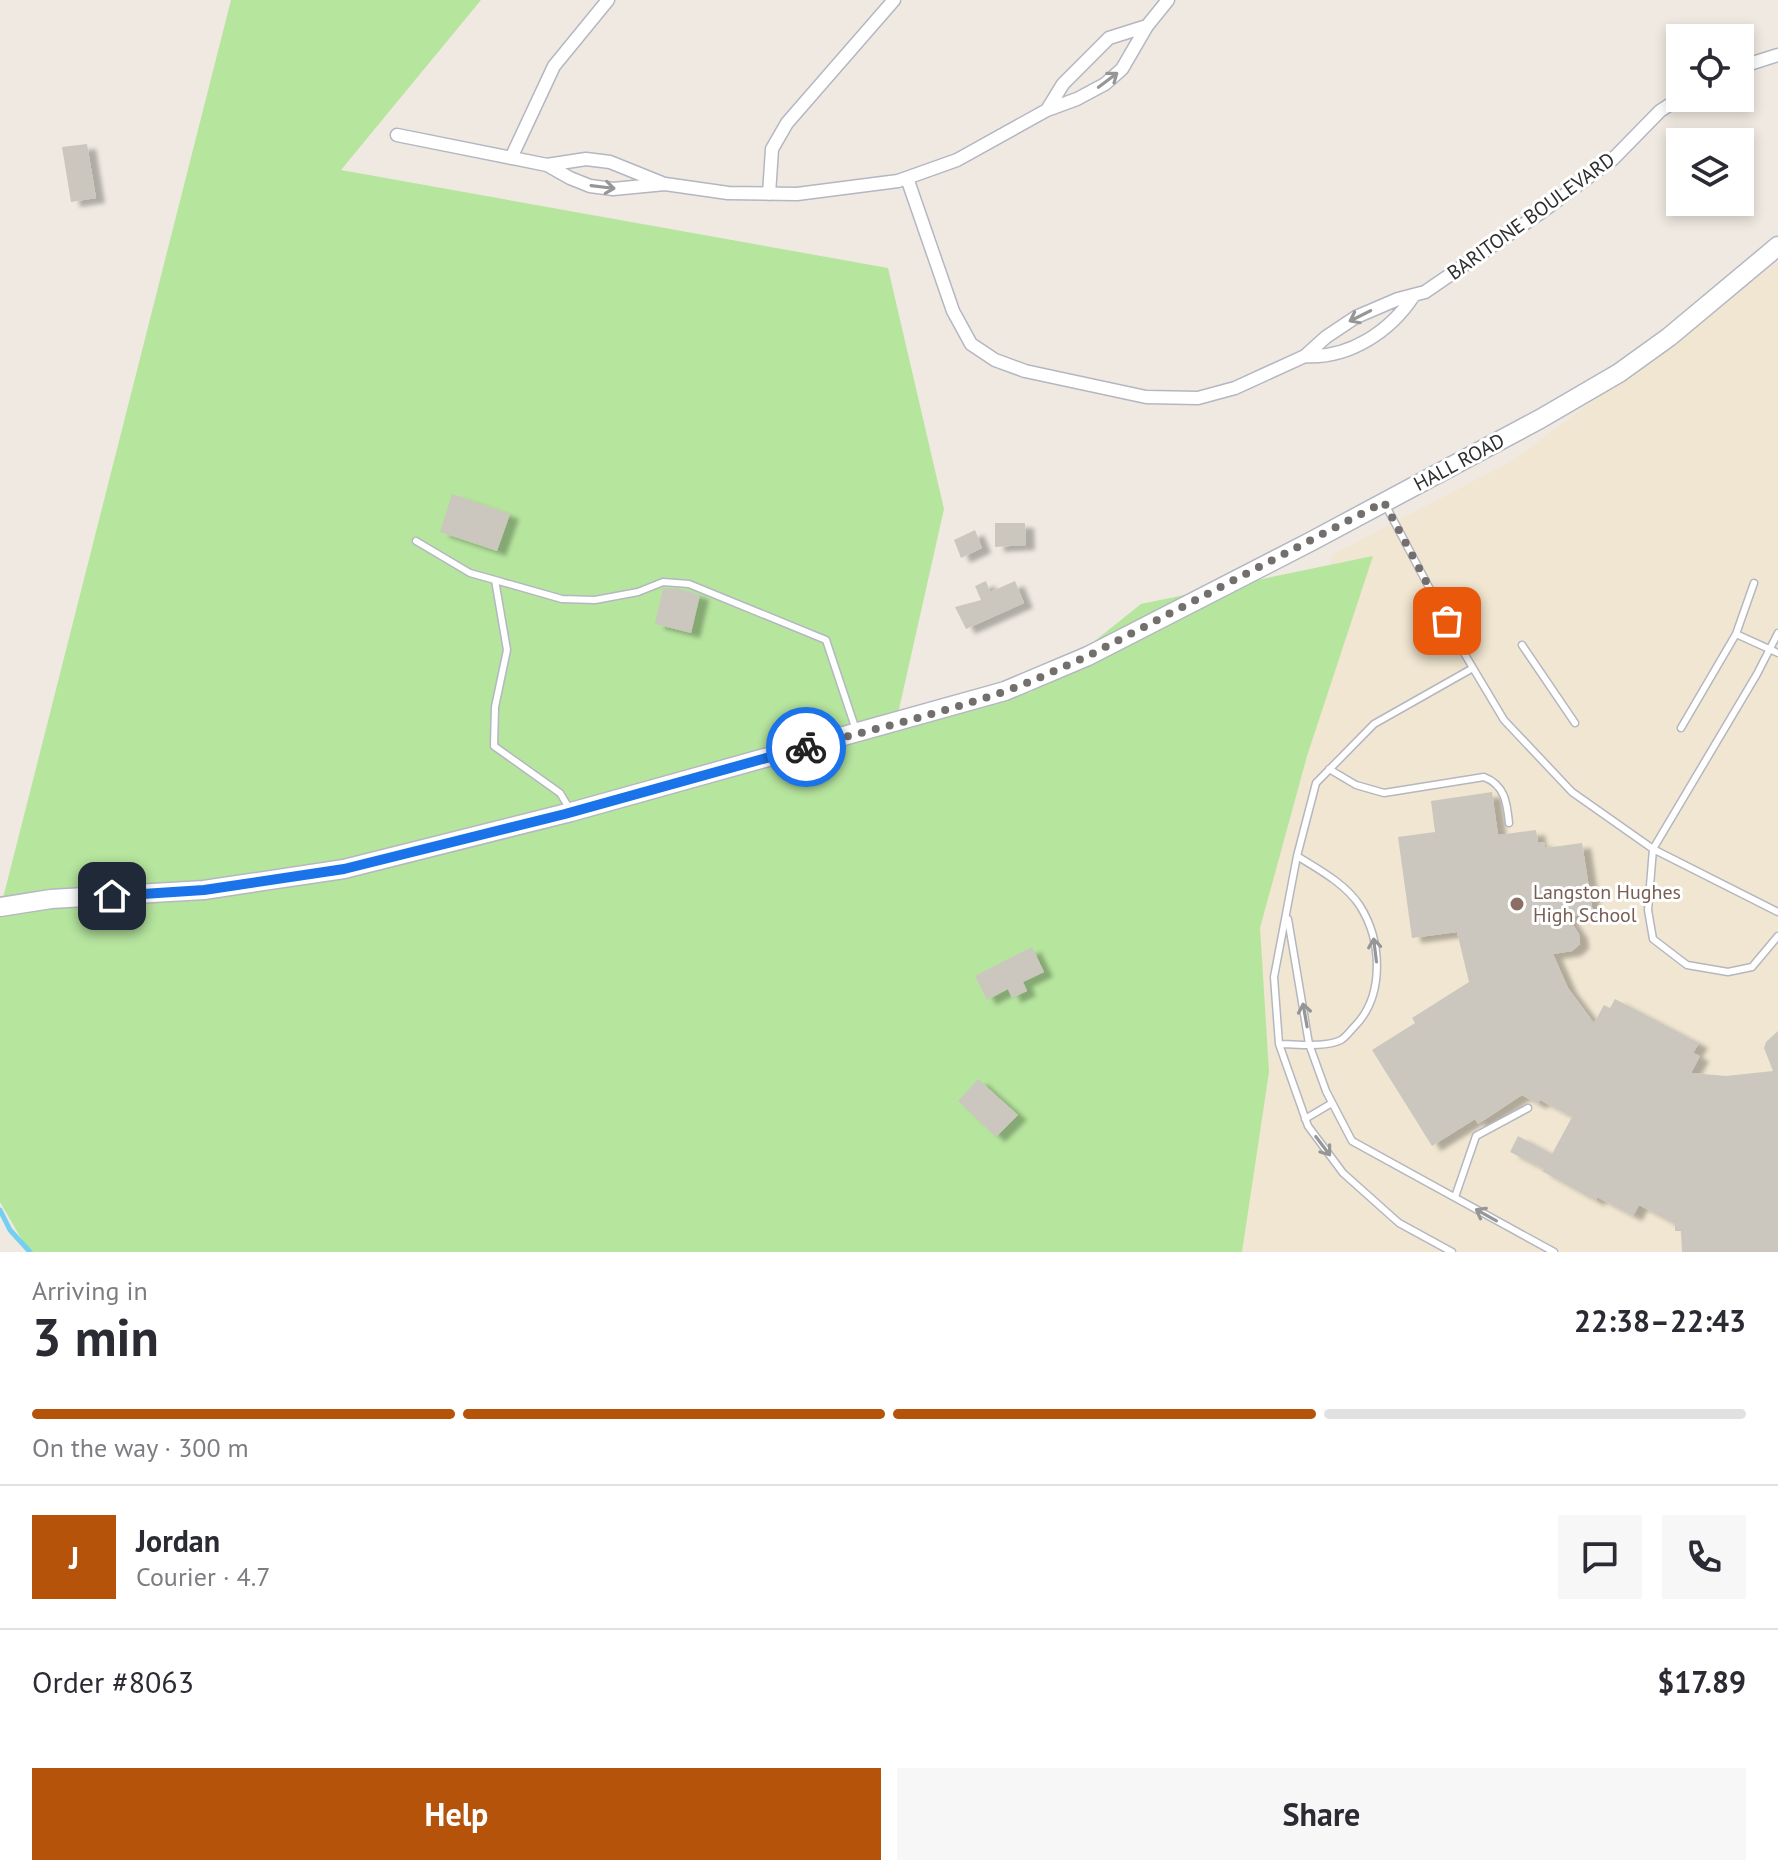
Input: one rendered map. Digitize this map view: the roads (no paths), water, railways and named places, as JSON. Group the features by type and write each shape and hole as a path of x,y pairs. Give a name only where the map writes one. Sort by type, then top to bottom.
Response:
{"street":[{"path":"511,158 554,66 608,0"},
{"path":"769,194 772,149 787,123 894,0"},
{"path":"397,135 547,165 590,186 613,189 665,184 728,193 797,194 907,178 957,160 1047,110 1105,84 1122,69 1147,26 1168,0"},
{"path":"1047,110 1063,84 1109,38 1147,26"},
{"path":"1754,63 1778,55"},
{"name":"BARITONE BOULEVARD","path":"1305,356 1324,358 1357,347 1402,314 1420,294 1543,211 1613,159 1666,107"},
{"path":"547,165 586,159 610,162 665,184"},
{"name":"BARITONE BOULEVARD","path":"907,178 953,311 971,344 995,360 1025,371 1146,397 1198,398 1235,388 1305,356 1356,317 1420,294"},
{"name":"HALL ROAD","path":"0,907 51,899 204,890 344,869 571,812 1005,691 1088,656 1540,419 1619,373 1669,337 1778,246"}],"lane":[{"path":"1384,502 1504,720 1572,792 1653,849 1778,912"},
{"path":"416,541 470,573 562,599 584,600 638,592 663,582 689,584 826,640 857,733"},
{"path":"495,580 507,650 495,707 494,746 560,793 571,812"},
{"path":"1681,728 1736,634 1754,583"},
{"path":"1778,633 1653,849 1648,910 1653,939 1687,965 1728,972 1752,967 1778,936"},
{"path":"1736,634 1778,653"},
{"path":"1522,645 1575,723"},
{"path":"1452,1252 1399,1223 1343,1173 1308,1126 1279,1044 1274,977 1297,856 1316,783 1374,724 1473,668"},
{"path":"1329,769 1356,785 1384,793 1484,777 1494,781 1502,790 1509,823"},
{"path":"1279,1044 1328,1044 1342,1039 1364,1017 1375,992 1376,961 1372,930 1359,903 1329,875 1297,856"},
{"path":"1287,911 1309,1044 1332,1103 1352,1141 1554,1252"},
{"path":"1305,1119 1332,1103"},
{"path":"1455,1197 1476,1136 1528,1108"}],"waterway":[{"path":"0,1210 10,1230 30,1252"}],"place":[{"name":"Langston Hughes High School","path":"1517,904"}]}
